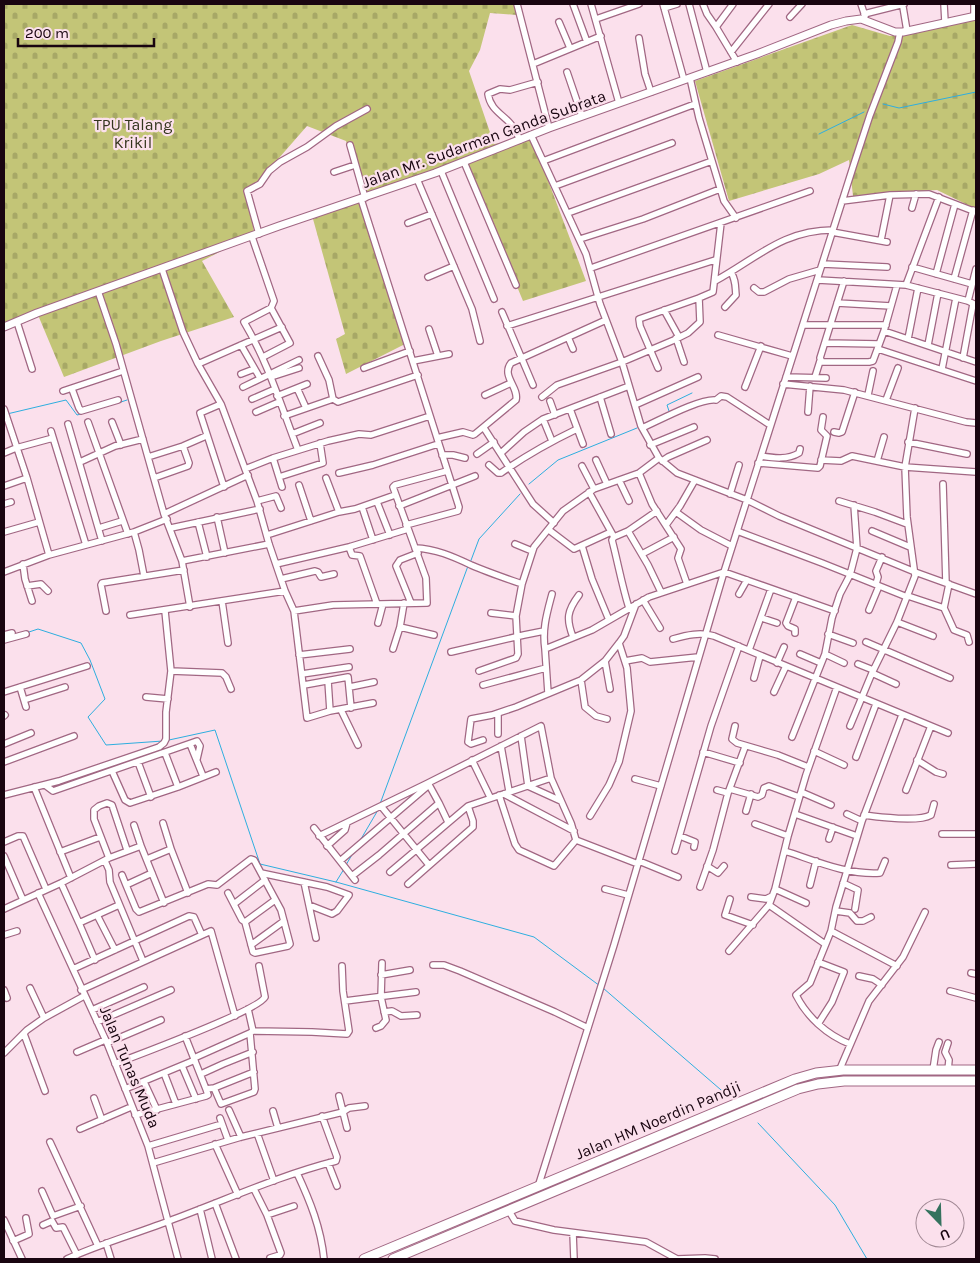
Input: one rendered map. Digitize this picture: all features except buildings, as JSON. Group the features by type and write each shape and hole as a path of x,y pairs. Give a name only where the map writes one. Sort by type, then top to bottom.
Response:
{"main road":[{"name":"Jalan HM Noerdin Pandji","path":"364,1259 795,1079 816,1073 838,1070 976,1070"},
{"name":"Jalan HM Noerdin Pandji","path":"393,1259 798,1089 844,1081 976,1081"}],"street":[{"path":"518,4 549,128"},
{"path":"573,4 587,42"},
{"path":"591,4 620,103"},
{"path":"615,4 618,11"},
{"path":"596,19 639,4"},
{"path":"677,4 663,6 695,104 720,190 725,204 736,218"},
{"path":"689,4 707,72"},
{"path":"703,4 707,14 737,62"},
{"path":"716,27 733,4"},
{"path":"731,52 769,4"},
{"path":"790,17 802,4"},
{"path":"538,1187 596,1003 698,657 770,425 842,201 903,32 904,6 865,17 861,4"},
{"path":"944,4 945,22"},
{"path":"903,32 975,16 974,4"},
{"name":"Jalan Mr. Sudarman Ganda Subrata","path":"4,327 98,291 441,171 549,128 737,62 831,25 865,17 888,30 903,32"},
{"path":"559,22 570,48"},
{"path":"532,64 601,36"},
{"path":"639,38 645,74 651,92"},
{"path":"567,72 582,116"},
{"path":"520,140 512,125 499,114 489,101 488,94 500,89 510,90 538,82"},
{"path":"543,161 695,104"},
{"path":"298,450 284,416 271,375 244,322 271,308 274,298 255,235 247,191 260,184 269,171 280,162 307,147 336,126 367,109"},
{"path":"531,135 580,240 591,268 598,296 622,362 642,428 650,445 660,459 678,473 747,500 779,516 915,572 976,594"},
{"path":"555,186 672,143"},
{"path":"276,564 349,547 390,535 407,527 458,511 459,507 446,471 363,198 350,145"},
{"path":"568,213 712,161"},
{"path":"464,162 516,285"},
{"path":"334,172 355,165"},
{"path":"441,171 494,299"},
{"path":"417,179 472,309 480,342"},
{"path":"580,240 720,190"},
{"path":"591,268 736,218 810,190"},
{"path":"912,208 916,194"},
{"path":"842,201 890,195 929,194 975,211 954,278"},
{"path":"715,281 787,238 810,231 833,231 884,241 890,195"},
{"path":"906,285 939,197"},
{"path":"936,274 955,204"},
{"path":"408,223 432,214"},
{"path":"658,368 638,320 712,293 721,223"},
{"path":"508,326 716,260"},
{"path":"428,277 454,266"},
{"path":"754,288 759,292 764,292 789,279 822,267 887,267"},
{"path":"912,267 972,284"},
{"path":"162,269 183,332 198,364 221,404 247,472 260,509 269,544 294,611 308,718 330,711 373,703"},
{"path":"964,358 972,303 972,284 976,269"},
{"path":"725,307 736,295 736,280 731,272"},
{"path":"818,280 906,285 972,303"},
{"path":"814,377 844,281"},
{"path":"820,361 869,362 874,360 897,285"},
{"path":"908,339 918,288"},
{"path":"98,291 166,517 182,562 190,606"},
{"path":"928,345 938,293"},
{"path":"542,397 557,385 622,362 688,332 700,322 699,298"},
{"path":"942,369 956,298"},
{"path":"837,303 891,306"},
{"path":"263,357 290,344 271,308"},
{"path":"664,310 678,338 684,362"},
{"path":"502,312 533,385"},
{"path":"339,473 373,465 463,432 473,435 484,428 516,400 517,395 508,375 509,366 606,320"},
{"path":"17,322 32,369"},
{"path":"802,325 830,324 885,328 908,339 976,362"},
{"path":"198,364 282,327"},
{"path":"429,329 438,356"},
{"path":"718,335 792,356"},
{"path":"568,337 573,349"},
{"path":"825,343 879,347 976,381"},
{"path":"241,345 260,378"},
{"path":"745,387 761,346"},
{"path":"364,368 410,351"},
{"path":"413,361 449,354"},
{"path":"318,356 329,380 333,400"},
{"path":"271,375 299,360"},
{"path":"243,387 260,378 299,368"},
{"path":"886,400 898,368"},
{"path":"241,374 254,369"},
{"path":"63,392 123,371"},
{"path":"868,395 873,371"},
{"path":"284,416 333,400 336,402 346,400 418,375"},
{"path":"786,377 826,378"},
{"path":"635,404 698,378"},
{"path":"486,395 511,383"},
{"path":"256,412 307,384"},
{"path":"783,384 855,392 966,422 976,423"},
{"path":"501,453 524,432 543,419 629,386"},
{"path":"808,412 810,386"},
{"path":"72,388 81,411 118,400"},
{"path":"298,388 306,408"},
{"path":"252,398 275,389"},
{"path":"834,432 842,432 855,392"},
{"path":"642,428 709,399 716,400 721,396 727,397 770,425"},
{"path":"600,397 611,434"},
{"path":"550,401 555,415"},
{"path":"221,404 200,413 224,487"},
{"path":"850,726 873,671 908,597 915,572 907,524 905,467 915,408"},
{"path":"4,409 27,478 49,555"},
{"path":"570,409 583,444"},
{"path":"4,572 49,555 131,533 224,487 273,458 320,443 359,434 371,435 430,416"},
{"path":"758,463 818,468 822,460 827,436 821,430 823,418"},
{"path":"543,419 552,441"},
{"path":"88,422 122,521 140,550 144,576"},
{"path":"112,422 121,445"},
{"path":"292,434 320,423"},
{"path":"68,424 102,541"},
{"path":"650,445 694,427"},
{"path":"484,428 536,508 554,523"},
{"path":"489,465 498,473 552,441 577,430"},
{"path":"51,431 86,545"},
{"path":"148,458 206,436"},
{"path":"877,461 884,437"},
{"path":"4,454 16,448 53,438"},
{"path":"80,462 121,445 143,439"},
{"path":"479,671 516,658 518,654 516,616 522,584 532,551 563,511 592,491 639,473 660,459 707,440"},
{"path":"477,454 494,442"},
{"path":"908,442 967,454"},
{"path":"279,477 323,463 320,443"},
{"path":"154,478 188,466 189,463 183,446"},
{"path":"761,456 776,458 794,456 799,453 800,448"},
{"path":"442,455 465,458"},
{"path":"822,460 840,461 852,456 905,467 976,472"},
{"path":"273,458 282,487"},
{"path":"596,460 607,484"},
{"path":"730,494 739,465"},
{"path":"582,466 613,535 612,540 630,608"},
{"path":"294,611 333,605 426,603 428,601 427,581 393,487 394,485 446,471"},
{"path":"639,473 652,504 681,549 678,558 687,584"},
{"path":"399,506 475,476"},
{"path":"4,486 27,478"},
{"path":"326,478 339,512"},
{"path":"619,480 628,501"},
{"path":"666,524 676,512 695,480"},
{"path":"943,484 948,584 944,608 954,630 967,635 969,642"},
{"path":"299,485 311,521"},
{"path":"257,501 276,496 281,508"},
{"path":"267,535 395,496"},
{"path":"840,501 907,524"},
{"path":"4,504 10,502"},
{"path":"377,502 390,535"},
{"path":"792,738 825,654 828,634 840,594 850,575 857,548 854,505"},
{"path":"362,507 373,540"},
{"path":"171,528 260,509"},
{"path":"549,530 574,548 628,531 658,511"},
{"path":"676,512 701,530 732,546"},
{"path":"217,517 225,553"},
{"path":"99,528 122,521"},
{"path":"4,532 39,522"},
{"path":"198,522 207,557"},
{"path":"628,531 661,592"},
{"path":"737,531 908,597 944,608"},
{"path":"872,531 910,547"},
{"path":"642,554 674,537"},
{"path":"182,562 269,544"},
{"path":"516,544 532,551"},
{"path":"582,546 592,579 609,620"},
{"path":"349,547 352,555 360,556 380,604 378,623"},
{"path":"392,649 407,603 396,566 400,560 417,550 437,550 522,584"},
{"path":"869,610 877,585 878,577 876,571 882,557"},
{"path":"23,564 32,601"},
{"path":"106,611 101,584 184,570"},
{"path":"281,579 315,571 321,577 334,574"},
{"path":"545,649 592,630 643,600 661,592 724,572 835,612"},
{"path":"739,594 747,580"},
{"path":"27,586 41,584 48,591"},
{"path":"749,650 771,589"},
{"path":"130,615 285,591"},
{"path":"548,693 544,632 552,594"},
{"path":"573,637 568,619 579,595"},
{"path":"795,633 795,629 786,623 796,597"},
{"path":"643,600 660,628"},
{"path":"222,601 228,643"},
{"path":"482,740 471,744 468,742 470,720 498,712 581,680 605,661 619,643 624,636 636,604"},
{"path":"4,793 45,785 159,747 165,741 171,671 165,611"},
{"path":"491,613 516,616"},
{"path":"762,618 777,623"},
{"path":"897,622 933,636"},
{"path":"400,627 434,635"},
{"path":"4,635 12,632"},
{"path":"451,652 517,636 544,632"},
{"path":"4,640 26,634"},
{"path":"673,639 688,635 706,634 948,733"},
{"path":"828,634 853,643"},
{"path":"866,642 950,678"},
{"path":"590,816 610,785 622,755 632,711 627,668 619,643"},
{"path":"675,851 711,726 739,646"},
{"path":"777,662 784,647"},
{"path":"300,655 350,649"},
{"path":"800,654 821,663"},
{"path":"825,654 844,663"},
{"path":"754,678 760,656"},
{"path":"625,661 642,658 650,662 698,657"},
{"path":"605,661 610,689"},
{"path":"858,664 896,684"},
{"path":"4,692 87,666"},
{"path":"774,692 786,666"},
{"path":"302,674 348,667"},
{"path":"483,685 546,668"},
{"path":"171,671 222,673 226,677 231,689"},
{"path":"304,685 347,677 349,678 351,708"},
{"path":"581,680 585,707 596,716 606,719"},
{"path":"328,682 330,711"},
{"path":"350,687 374,682"},
{"path":"24,700 65,687"},
{"path":"730,951 769,905 808,767 837,687"},
{"path":"20,688 26,707"},
{"path":"146,697 168,699"},
{"path":"856,757 876,704"},
{"path":"341,710 358,745"},
{"path":"498,712 498,734"},
{"path":"850,1044 840,1040 818,1024 807,1014 796,995 810,983 831,931 857,836 902,715"},
{"path":"319,836 429,784 472,760 541,726 551,778 574,831 576,840"},
{"path":"735,726 732,736 733,740 808,767"},
{"path":"906,790 931,726"},
{"path":"4,744 31,733"},
{"path":"4,762 74,736"},
{"path":"522,736 528,786"},
{"path":"45,785 53,791 197,741 199,743 197,760 203,776"},
{"path":"501,746 504,793 515,844 519,850 554,866 576,840"},
{"path":"700,887 708,866 729,791 746,746"},
{"path":"814,751 844,765"},
{"path":"165,752 178,787"},
{"path":"703,752 740,763"},
{"path":"472,760 490,797"},
{"path":"917,760 936,772 943,774"},
{"path":"138,762 151,797"},
{"path":"112,771 128,803 134,803 216,772"},
{"path":"390,872 468,806 551,778"},
{"path":"636,780 661,786"},
{"path":"429,784 448,822"},
{"path":"343,865 357,847 429,784"},
{"path":"528,786 561,801"},
{"path":"716,790 751,794 759,797 764,788 769,786 831,805"},
{"path":"34,787 71,878"},
{"path":"504,793 574,831"},
{"path":"746,811 751,794"},
{"path":"127,850 114,809 108,803 99,806 94,810 94,819 107,859 110,882 143,962"},
{"path":"314,828 354,878 440,803"},
{"path":"847,814 863,818 926,818 931,815 934,804"},
{"path":"408,884 473,827 468,806"},
{"path":"380,807 429,865"},
{"path":"795,814 857,836"},
{"path":"162,823 188,892"},
{"path":"327,846 345,830 347,823"},
{"path":"755,824 788,836"},
{"path":"134,825 164,903"},
{"path":"829,839 833,827"},
{"path":"942,834 976,834"},
{"path":"4,842 18,836 23,836 46,889"},
{"path":"680,836 695,842 694,847"},
{"path":"60,852 100,837"},
{"path":"576,840 678,877"},
{"path":"4,910 107,859 141,846"},
{"path":"147,859 171,849"},
{"path":"784,851 846,871 864,874 880,873 885,861"},
{"path":"4,856 23,900"},
{"path":"122,875 139,912 208,884 217,885 251,859 254,860 275,900 284,921 290,944 255,953 251,945 246,922 242,920 228,893"},
{"path":"810,885 816,861"},
{"path":"951,865 976,864"},
{"path":"708,866 718,873 724,866"},
{"path":"126,885 152,873"},
{"path":"261,873 327,887 348,894 348,897 332,914 309,906"},
{"path":"234,904 265,880"},
{"path":"304,882 316,938"},
{"path":"60,883 95,960"},
{"path":"843,883 858,890 855,909"},
{"path":"604,889 628,895"},
{"path":"775,889 806,903"},
{"name":"Jalan Tunas Muda","path":"38,893 106,1041 131,1108 148,1146 178,1259"},
{"path":"751,897 766,899 772,896"},
{"path":"730,899 725,915 753,925"},
{"path":"246,922 275,900"},
{"path":"79,923 119,905"},
{"path":"769,905 825,944"},
{"path":"836,911 850,913 857,921 863,921 871,917"},
{"path":"838,1070 869,1001 897,966 911,943 925,912"},
{"path":"97,915 115,950"},
{"path":"73,970 191,916 194,917 202,935"},
{"path":"251,945 284,921"},
{"path":"4,935 17,931"},
{"path":"81,990 211,931 235,1016"},
{"path":"831,931 897,966"},
{"path":"818,962 844,972 832,1002 818,1024"},
{"path":"376,1028 385,1022 381,997 382,963"},
{"path":"433,965 444,965 460,971 588,1028"},
{"path":"115,1064 235,1016 262,1002 265,997 259,966"},
{"path":"125,1089 182,1066 252,1032 312,1032 346,1035 349,1031 342,966"},
{"path":"381,975 410,970"},
{"path":"859,976 873,979 882,985"},
{"path":"92,1010 144,987"},
{"path":"30,988 44,1018"},
{"path":"4,990 8,998"},
{"path":"97,1022 171,990"},
{"path":"950,991 976,998"},
{"path":"345,1001 416,992"},
{"path":"4,1053 44,1018 84,996"},
{"path":"214,1088 221,1104 254,1092 252,1032 248,1009"},
{"path":"384,1012 394,1012 402,1016 417,1015"},
{"path":"77,1052 161,1020"},
{"path":"24,1034 45,1091"},
{"path":"135,1115 208,1095 185,1036"},
{"path":"933,1070 939,1042"},
{"path":"948,1043 945,1052 949,1060 948,1070"},
{"path":"201,1074 253,1052"},
{"path":"182,1066 196,1099"},
{"path":"206,1089 214,1088 254,1072"},
{"path":"164,1073 176,1104"},
{"path":"144,1082 157,1110"},
{"path":"339,1096 346,1128"},
{"path":"94,1098 102,1120"},
{"path":"153,1163 228,1140 343,1112 349,1108 365,1106"},
{"path":"80,1128 131,1108"},
{"path":"228,1110 241,1137"},
{"path":"273,1111 278,1128"},
{"path":"67,1259 274,1181 335,1161 337,1159 322,1116"},
{"path":"148,1146 221,1121 228,1140"},
{"path":"257,1133 274,1181"},
{"path":"50,1142 98,1246"},
{"path":"215,1144 238,1195"},
{"path":"328,1163 337,1186"},
{"path":"297,1173 311,1202 322,1243 324,1259"},
{"path":"254,1189 267,1215 281,1254 280,1256 270,1258"},
{"path":"42,1191 53,1216 81,1206"},
{"path":"215,1203 236,1259"},
{"path":"267,1215 294,1206"},
{"path":"200,1209 212,1259"},
{"path":"509,1211 515,1221 573,1233 646,1242 678,1259 715,1259"},
{"path":"13,1241 29,1234 26,1218"},
{"path":"4,1220 22,1259"},
{"path":"43,1225 52,1221 56,1228 63,1227 77,1255"},
{"path":"573,1233 574,1259"},
{"path":"106,1243 111,1259"}],"green space":[{"name":"TPU Talang Krikil","path":"4,4 514,4 517,15 490,13 480,50 469,71 494,144 532,138 586,281 523,301 465,161 362,195 346,141 307,126 250,191 254,234 202,261 234,317 161,341 64,377 38,315 4,325"},
{"path":"976,20 976,209 937,190 853,196 849,160 819,174 729,201 695,81 852,25 890,36"},
{"path":"362,200 407,343 346,374 336,339 345,334 313,219"}],"waterway":[{"path":"883,104 899,108 976,92"},
{"path":"819,134 864,112"},
{"path":"669,411 667,405 692,393"},
{"path":"7,414 66,400 77,415 81,414"},
{"path":"118,403 127,400"},
{"path":"529,484 558,460 637,428"},
{"path":"470,563 479,539 520,494"},
{"path":"380,804 468,566"},
{"path":"29,632 38,629 81,643 90,660 105,699 88,717 106,745 163,741"},
{"path":"169,740 215,730 260,864 336,882 534,937 600,986"},
{"path":"361,839 378,810"},
{"path":"346,865 353,853"},
{"path":"336,882 344,869"},
{"path":"603,988 728,1096"},
{"path":"758,1123 835,1205 867,1259"}]}
